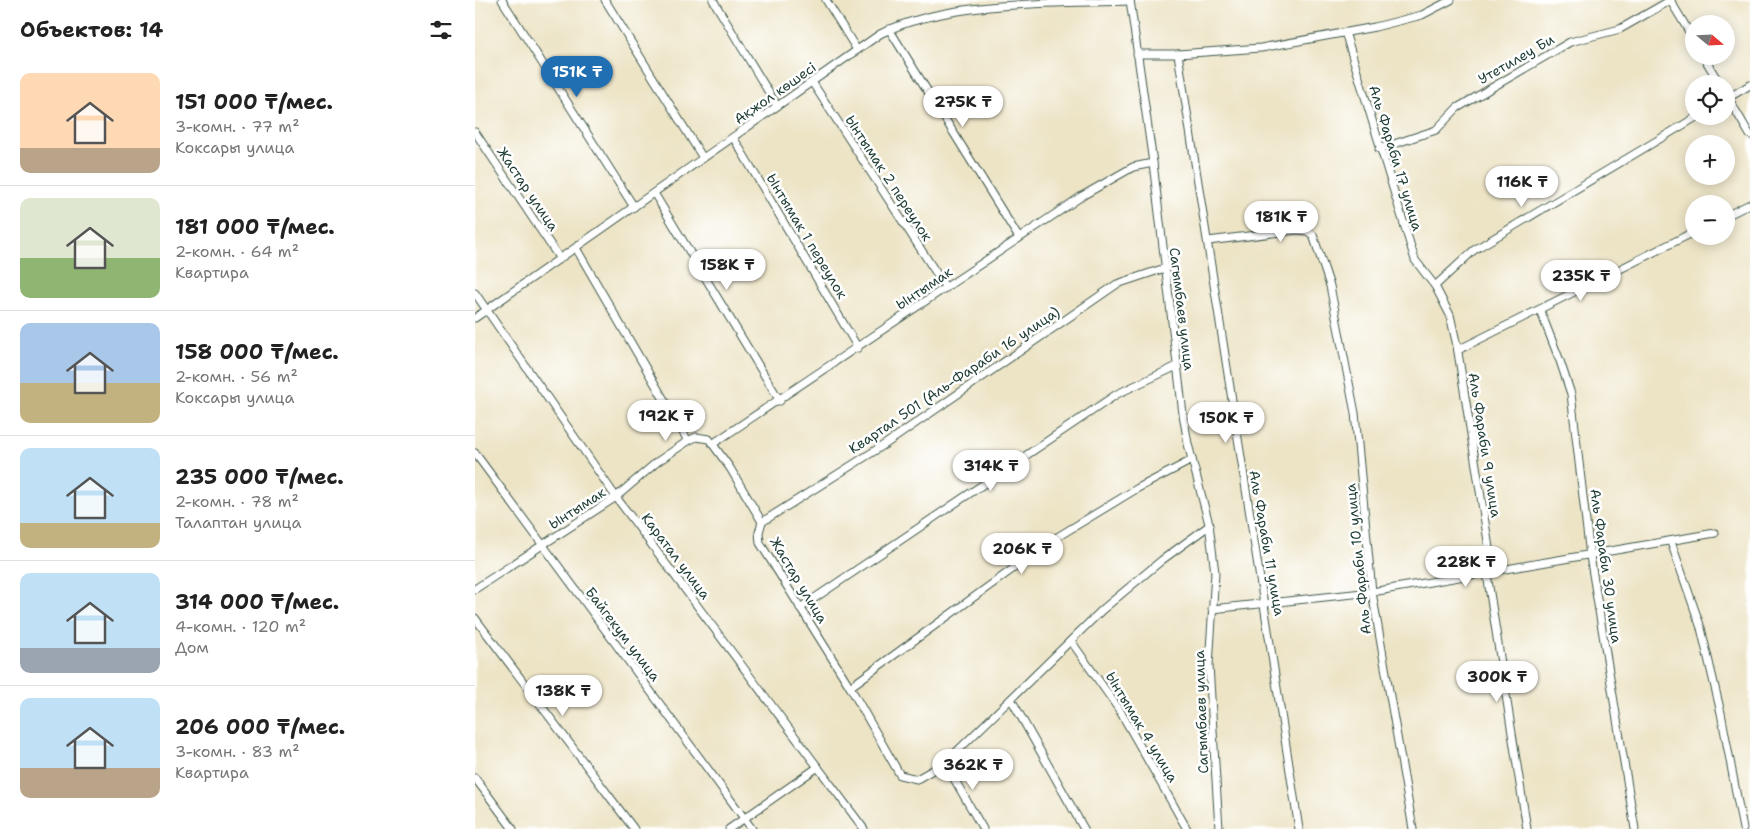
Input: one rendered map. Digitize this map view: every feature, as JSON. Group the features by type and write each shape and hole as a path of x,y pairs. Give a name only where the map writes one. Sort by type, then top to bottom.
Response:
{"street":[{"path":"502,0 634,207"},
{"path":"605,0 703,158"},
{"path":"713,0 777,106"},
{"path":"826,0 857,50"},
{"name":"Ақжол көшесі","path":"475,318 889,29 927,15 999,6 1130,0"},
{"name":"Сагымбаев улица","path":"1130,0 1153,163 1183,414 1209,525 1215,573 1209,664 1219,829"},
{"path":"1137,54 1178,54 1261,48 1422,15 1451,0"},
{"path":"1670,0 1685,25"},
{"name":"Утетилеу Би","path":"1379,149 1436,130 1457,108 1570,42 1621,29 1670,0"},
{"path":"889,29 1019,238"},
{"name":"Аль Фараби 17 улица","path":"1345,32 1379,149 1415,260 1435,286 1451,315 1458,350"},
{"name":"Аль Фараби 11 улица","path":"1178,54 1208,241 1232,412 1299,829"},
{"name":"Ынтымак 2 переулок","path":"812,82 946,288"},
{"path":"1735,93 1750,85"},
{"path":"1735,110 1750,135"},
{"path":"1435,286 1474,250 1685,124"},
{"name":"Жастар улица","path":"475,132 560,259"},
{"name":"Ынтымак 1 переулок","path":"733,137 859,348"},
{"name":"Ынтымак","path":"714,443 780,401 1019,238 1116,175 1133,167 1153,163"},
{"path":"655,192 780,401"},
{"path":"1735,212 1750,204"},
{"name":"Аль Фараби 10 улица","path":"1208,241 1297,230 1307,231 1313,235 1330,286 1355,413 1372,592 1413,829"},
{"path":"1458,350 1685,237"},
{"path":"576,248 688,441 703,437 714,443"},
{"name":"Квартал 501 (Аль-Фараби 16 улица)","path":"763,522 887,443 1117,284 1165,268"},
{"name":"Каратал улица","path":"475,293 616,497 863,829"},
{"name":"Аль Фараби 30 улица","path":"1539,310 1561,361 1571,394 1590,556 1635,829"},
{"name":"Аль Фараби 9 улица","path":"1458,350 1527,829"},
{"path":"800,608 1117,394 1177,366"},
{"name":"Ынтымак","path":"475,589 616,497 657,462 688,441"},
{"name":"Жастар улица","path":"714,443 763,522 759,532 760,543 850,688 900,774 917,779 945,763"},
{"name":"Байгекум улица","path":"475,453 752,829"},
{"path":"850,688 1053,539 1139,488 1193,460"},
{"path":"983,829 945,763 1101,610 1162,560 1209,525"},
{"path":"1212,609 1264,606 1372,592 1715,533"},
{"path":"1671,542 1701,628 1721,713 1743,829"},
{"path":"475,618 634,829"},
{"name":"Ынтымак 4 улица","path":"1071,641 1120,711 1187,829"},
{"path":"1011,699 1085,829"},
{"path":"729,829 818,767"},
{"path":"475,778 513,829"}]}
